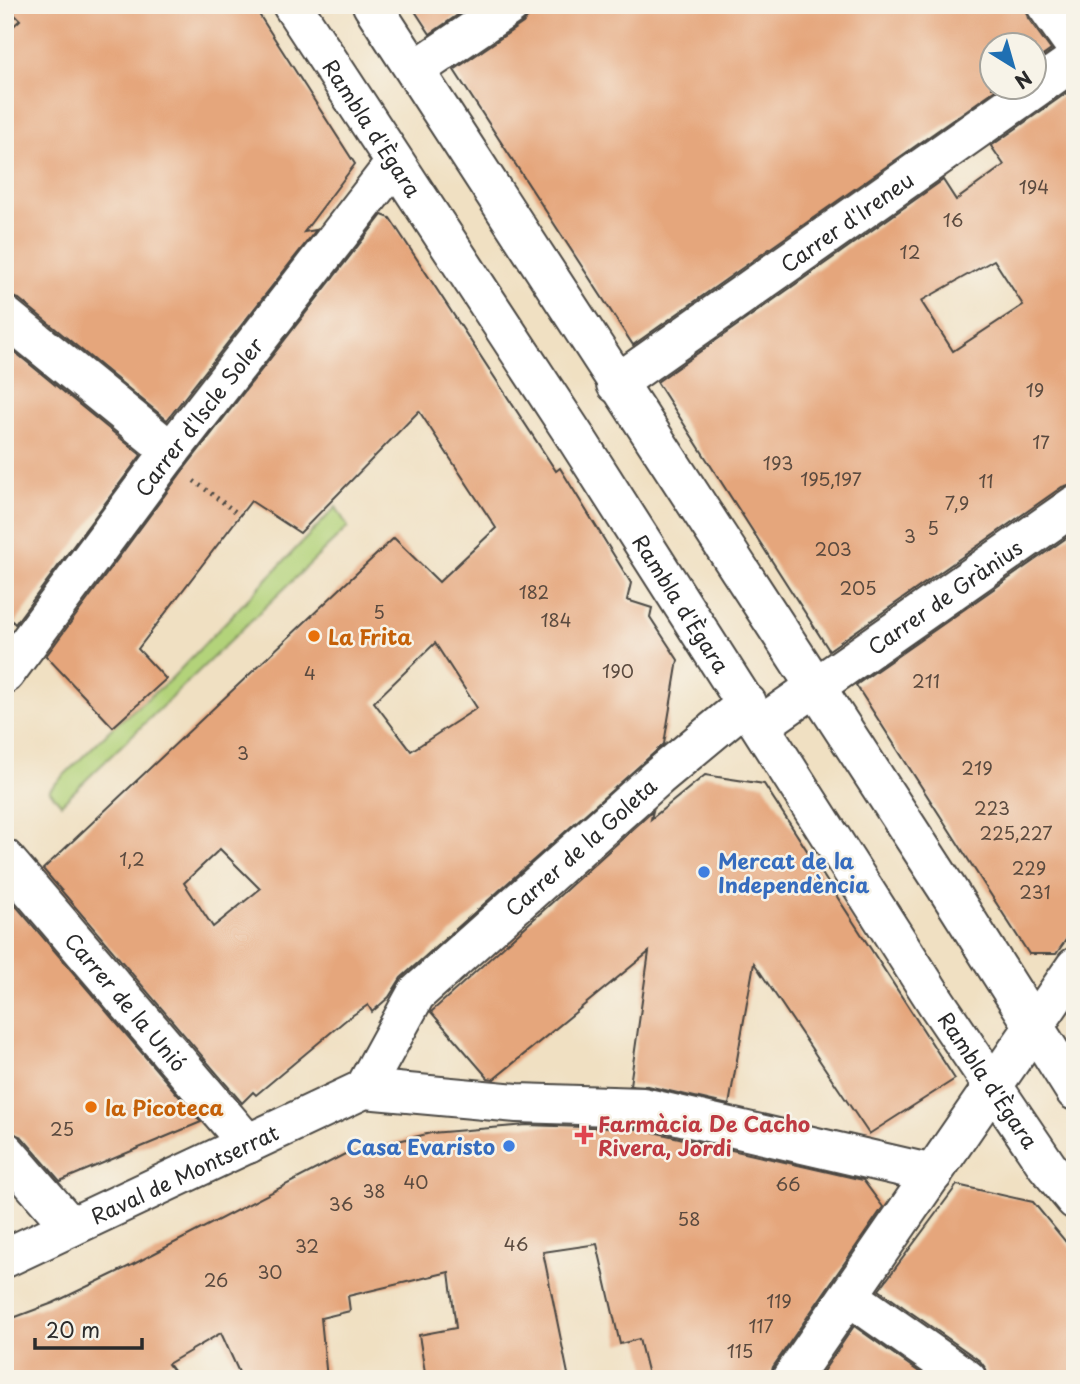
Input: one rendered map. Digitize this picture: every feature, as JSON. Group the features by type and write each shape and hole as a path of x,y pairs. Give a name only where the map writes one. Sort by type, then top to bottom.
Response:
{"street":[{"name":"Rambla d'Ègara","path":"292,5 754,714 980,1085 1075,1200"},
{"path":"372,5 616,384 946,887 1032,1027 1075,1091"},
{"path":"415,70 511,5"},
{"path":"1046,5 1075,46"},
{"name":"Carrer d'Ireneu","path":"616,384 1075,60"},
{"name":"Carrer d'Iscle Soler","path":"5,674 178,462 395,163"},
{"path":"5,316 178,462"},
{"name":"Carrer de Grànius","path":"754,714 814,687 1075,505"},
{"name":"Carrer de la Goleta","path":"364,1089 416,994 658,777 754,714"},
{"name":"Carrer de la Unió","path":"5,859 248,1144"},
{"path":"791,1379 849,1296 917,1179 980,1085 1032,1027 1075,967"},
{"path":"364,1089 517,1103 643,1107 862,1156 917,1179"},
{"name":"Raval de Montserrat","path":"5,1258 364,1089"},
{"path":"5,1151 71,1227"},
{"path":"849,1296 967,1379"}],"path":[{"path":"178,462 240,516"}],"green space":[{"path":"336,507 348,527 61,804 49,790 113,727 170,680"}],"building":[{"path":"5,5 253,5 355,164 304,232 316,230 167,420 19,299 5,295 5,34 20,20"},
{"path":"411,5 472,5 430,34"},
{"path":"533,5 1024,5 1028,18 1038,32 978,32 978,102 633,345 454,70 523,23 530,15"},
{"path":"1075,87 1075,483 1062,487 829,650 657,382 943,180 956,200 1004,165 991,146","holes":["994,260 1023,305 953,351 921,301"]},
{"path":"382,215 390,218 556,471 560,468 631,583 627,600 652,608 650,617 678,660 664,744 401,978 389,997 372,1012 368,1005 347,1019 256,1095 253,1092 242,1103 43,869 394,538 439,582 496,528 419,411 300,533 251,501 138,649 166,679 113,727 46,656 181,473","holes":["435,643 477,708 411,751 374,702","220,849 260,889 213,927 184,883"]},
{"path":"5,344 141,455 15,624 5,614"},
{"path":"1075,532 1075,927 1056,954 1029,954 856,685"},
{"name":"Mercat de la Independència","path":"705,775 764,784 955,1079 869,1134 754,963 729,1105 648,1086 630,1085 649,952 494,1079 488,1078 431,1012 653,811 651,819"},
{"path":"11,900 201,1122 60,1181 22,1137 5,1130 5,905"},
{"path":"527,1125 640,1129 863,1180 883,1207 773,1367 769,1379 649,1379 639,1339 620,1344 597,1244 543,1252 569,1379 426,1379 419,1335 456,1328 449,1272 348,1296 350,1311 321,1318 327,1379 242,1379 221,1333 168,1364 179,1379 5,1379 5,1321 53,1303 132,1265 345,1154 431,1133"},
{"path":"957,1185 1033,1202 1075,1253 1075,1379 988,1379 986,1369 980,1361 879,1290"},
{"path":"854,1326 929,1379 818,1379"}],"place":[{"name":"La Frita","path":"314,636"},
{"name":"Mercat de la Independència","path":"704,872"},
{"name":"la Picoteca","path":"91,1107"},
{"name":"Farmàcia De Cacho Rivera, Jordi","path":"584,1135"},
{"name":"Casa Evaristo","path":"509,1146"}]}
